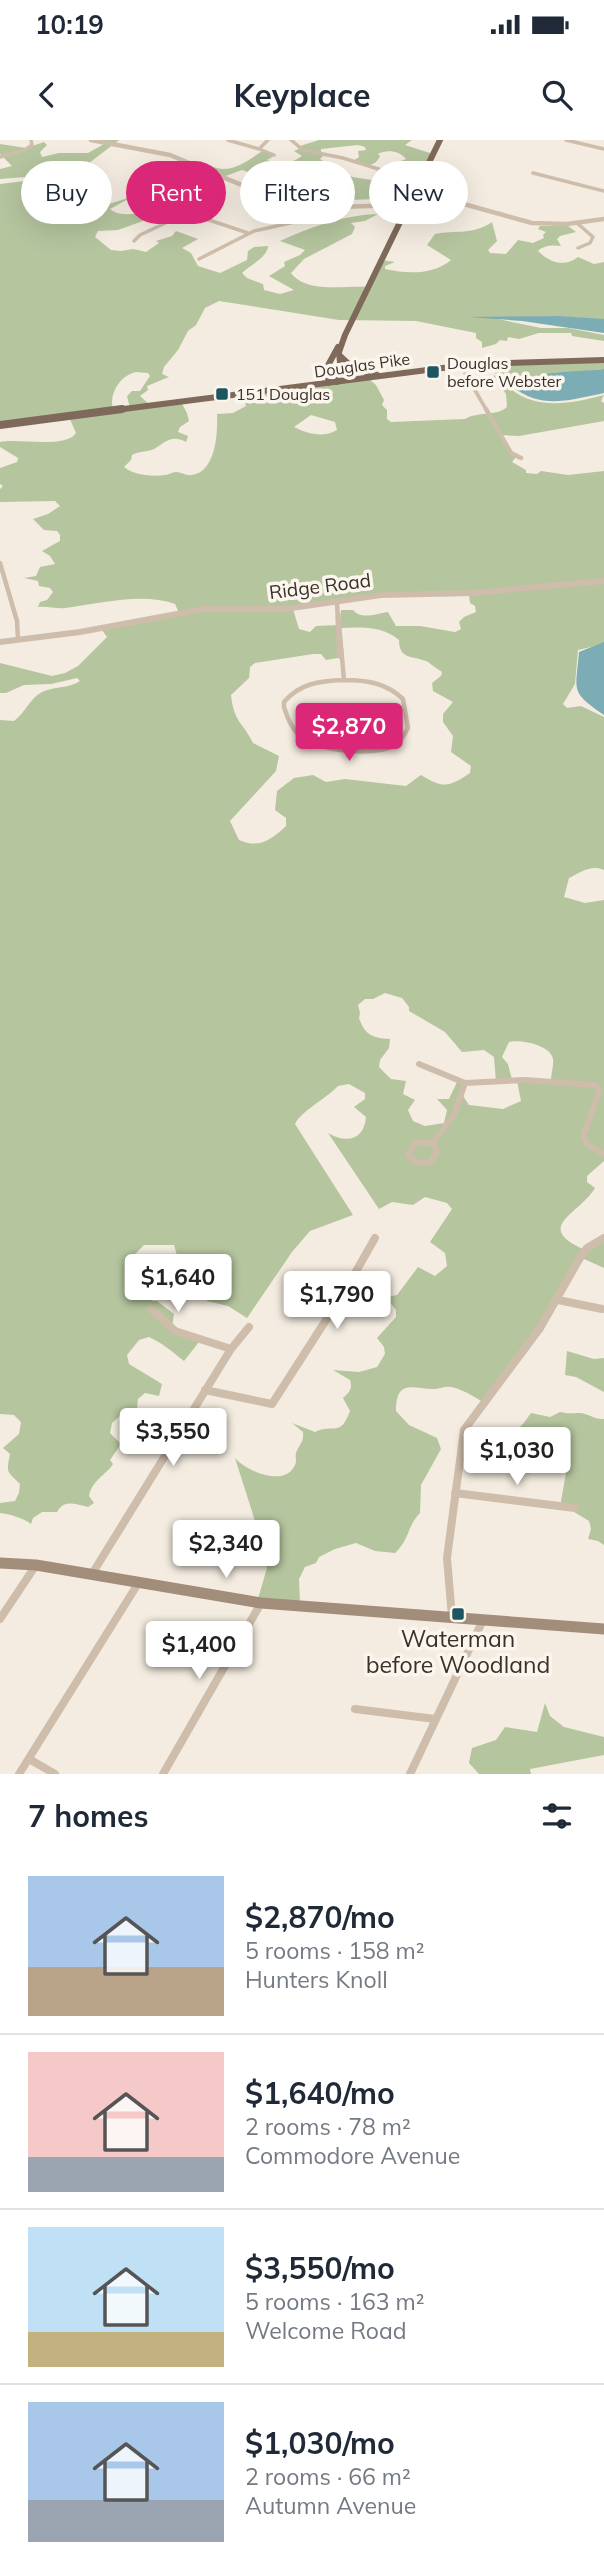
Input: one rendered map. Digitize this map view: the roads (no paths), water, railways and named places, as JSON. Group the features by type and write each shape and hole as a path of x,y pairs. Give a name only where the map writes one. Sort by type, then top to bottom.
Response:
{"main road":[{"path":"430,161 440,140"},
{"path":"343,341 339,355 341,373 333,383 326,369 343,341 398,224"},
{"path":"339,355 346,364 357,370 399,374"},
{"name":"Douglas Pike","path":"0,425 461,366 542,359 604,360"},
{"path":"0,1563 36,1565 261,1602 604,1629"}],"street":[{"path":"0,157 25,150 32,145 31,140"},
{"path":"91,140 170,155 182,161"},
{"path":"228,140 274,155"},
{"path":"259,149 268,140"},
{"path":"290,140 303,150 369,166"},
{"path":"566,140 604,149"},
{"path":"534,173 604,191"},
{"path":"468,204 526,223 550,226 604,219"},
{"path":"577,223 593,237 590,243 578,248"},
{"path":"134,241 140,235 164,224"},
{"path":"221,224 248,233"},
{"path":"199,259 248,233 283,224"},
{"path":"461,366 511,453 521,458"},
{"path":"0,563 17,621 18,639"},
{"name":"Ridge Road","path":"0,642 67,634 204,609 285,609 381,595 474,593 604,581"},
{"path":"337,601 339,655 342,659 344,680"},
{"path":"360,679 381,684 403,699 408,728 395,745 383,750 364,751 328,747 301,736 295,729 284,711 284,702 289,694 308,683 344,680 360,679"},
{"path":"419,1065 465,1083 525,1080 595,1086 600,1090 583,1136 587,1144 604,1154"},
{"path":"433,1143 456,1114 465,1083"},
{"path":"205,1390 272,1404 346,1289 374,1238"},
{"path":"452,1617 447,1558 464,1430 523,1352 558,1300 581,1256 587,1248 604,1238"},
{"path":"558,1300 602,1309"},
{"path":"151,1309 175,1331 231,1349"},
{"path":"92,1574 231,1349 249,1328"},
{"path":"455,1493 575,1508"},
{"path":"0,1619 36,1565"},
{"path":"19,1774 139,1582"},
{"path":"163,1774 261,1602"},
{"path":"410,1774 483,1618"},
{"path":"355,1709 435,1719"},
{"path":"29,1759 55,1774"}],"water":[{"path":"559,316 604,319 604,333 522,321 468,317"},
{"path":"604,369 604,393 575,399 554,401 533,398 511,386 544,374"},
{"path":"604,642 604,715 585,701 576,683 579,652"}],"place":[{"name":"Douglas before Webster","path":"433,372"},
{"name":"151 Douglas","path":"222,394"},
{"name":"Waterman before Woodland","path":"458,1614"}]}
